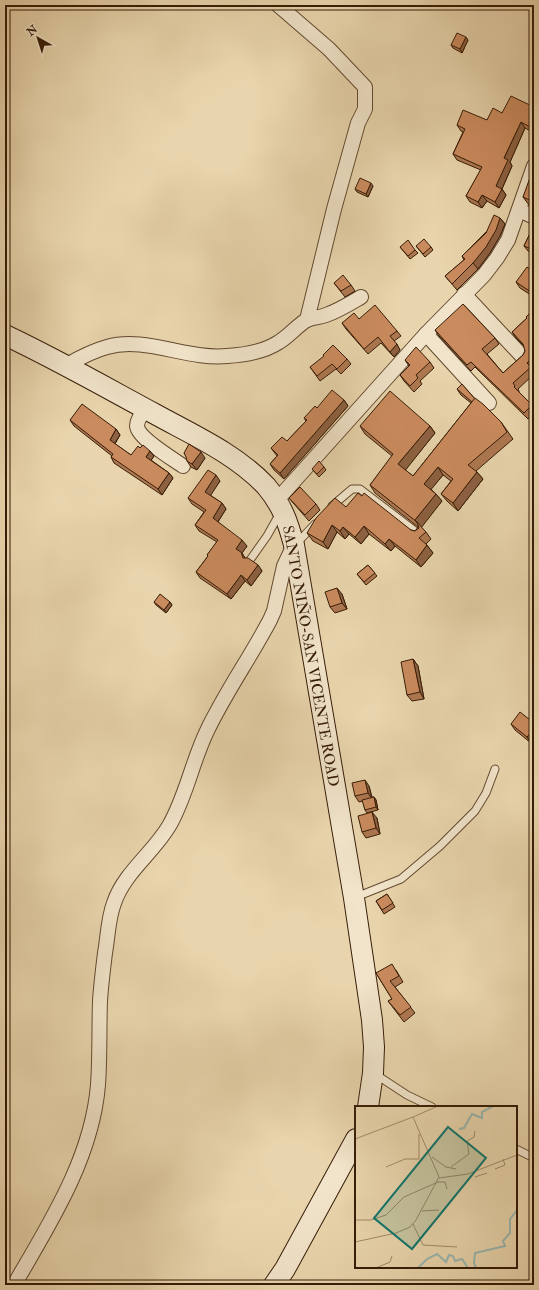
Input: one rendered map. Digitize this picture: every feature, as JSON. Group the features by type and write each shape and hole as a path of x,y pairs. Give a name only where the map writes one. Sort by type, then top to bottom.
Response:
{"main road":[{"name":"SANTO NIÑO-SAN VICENTE ROAD","path":"5,335 146,409 233,458 255,475 280,504 289,526 294,545 354,898 372,1020 373,1073 368,1106"},
{"path":"274,1285 285,1269 355,1141"}],"street":[{"path":"278,5 329,49 365,87 365,108 358,123 341,182 307,320"},
{"path":"280,504 426,334 484,275 497,258 508,240 534,166"},
{"path":"519,210 534,217"},
{"path":"464,294 521,355"},
{"path":"66,366 89,353 108,346 123,344 142,345 205,356 244,354 262,350 279,342 307,320 325,316 361,297"},
{"path":"426,334 488,403"},
{"path":"146,409 138,420 137,426 139,431 157,447 183,466"},
{"path":"14,1285 53,1218 71,1183 94,1116 98,1085 102,974 109,920 113,904 119,890 168,827 180,805 190,774 217,710 274,611 284,566 294,545"}],"lane":[{"path":"328,511 347,492 352,488 356,488 365,491 419,534"},
{"path":"250,560 270,531 280,504"},
{"path":"294,545 322,517"},
{"path":"354,898 401,880 440,846 475,811 486,793 495,769"},
{"path":"373,1073 407,1095 430,1106"},
{"path":"517,1150 534,1158"}],"building":[{"path":"457,33 466,37 460,49 451,45"},
{"path":"511,96 534,107 534,119 530,127 521,122 504,158 508,160 496,186 502,189 495,202 482,195 478,202 466,196 482,167 453,154 465,129 457,125 463,110 487,120 493,108 502,113"},
{"path":"532,172 534,173 534,202 523,197"},
{"path":"360,178 371,183 366,194 355,189"},
{"path":"494,215 500,218 496,230 486,247 473,263 452,284 445,276 465,259 462,256 486,233"},
{"path":"534,225 534,250 524,246"},
{"path":"424,239 431,247 423,254 416,246"},
{"path":"408,240 415,250 408,256 400,247"},
{"path":"527,267 534,272 534,294 516,282"},
{"path":"343,275 351,285 341,291 334,283"},
{"path":"463,304 495,338 482,349 503,373 523,355 525,351 523,344 512,332 534,309 534,356 527,363 531,367 513,383 515,386 514,387 532,405 524,413 471,362 467,365 435,330"},
{"path":"375,305 397,331 390,336 397,344 390,352 378,337 364,349 342,323 354,313 359,319"},
{"path":"333,345 347,359 337,369 332,364 317,376 310,367 324,356 323,355"},
{"path":"416,347 430,362 416,375 418,378 410,386 400,375 410,365 405,360"},
{"path":"462,384 475,399 472,402 457,389"},
{"path":"332,390 344,400 280,473 270,464 278,455 271,448 282,437 287,441 307,420 304,418 315,406 317,408"},
{"path":"390,391 430,426 398,464 413,476 475,398 501,422 507,432 468,465 477,472 453,503 441,494 453,479 438,467 424,484 436,494 415,520 416,522 370,485 393,454 360,426"},
{"path":"82,404 116,429 110,440 131,455 138,446 140,448 143,445 150,451 146,457 169,473 158,489 111,457 113,454 70,420"},
{"path":"189,444 201,452 192,464 187,461 184,453"},
{"path":"319,461 324,467 317,474 312,469"},
{"path":"208,470 216,475 205,492 222,503 213,518 242,540 236,549 241,552 243,558 248,558 258,565 247,580 241,575 227,594 196,572 218,540 195,525 206,510 188,498"},
{"path":"300,487 316,504 305,515 289,498"},
{"path":"358,493 362,496 364,493 411,530 415,531 419,528 417,522 426,532 419,538 427,545 416,560 389,539 385,544 364,526 355,537 343,527 340,531 332,525 323,542 307,533 316,518 335,498 346,507"},
{"path":"368,565 375,573 364,582 357,574"},
{"path":"337,588 342,603 330,607 325,592"},
{"path":"160,594 170,602 164,610 154,602"},
{"path":"413,659 420,692 407,695 401,662"},
{"path":"520,712 534,723 534,729 527,737 511,724"},
{"path":"365,780 368,793 355,796 352,783"},
{"path":"374,797 376,807 365,810 362,800"},
{"path":"372,812 376,828 362,832 358,816"},
{"path":"387,894 393,903 382,910 376,901"},
{"path":"392,964 399,976 390,981 411,1007 400,1015 388,1001 392,999 376,973"}]}
